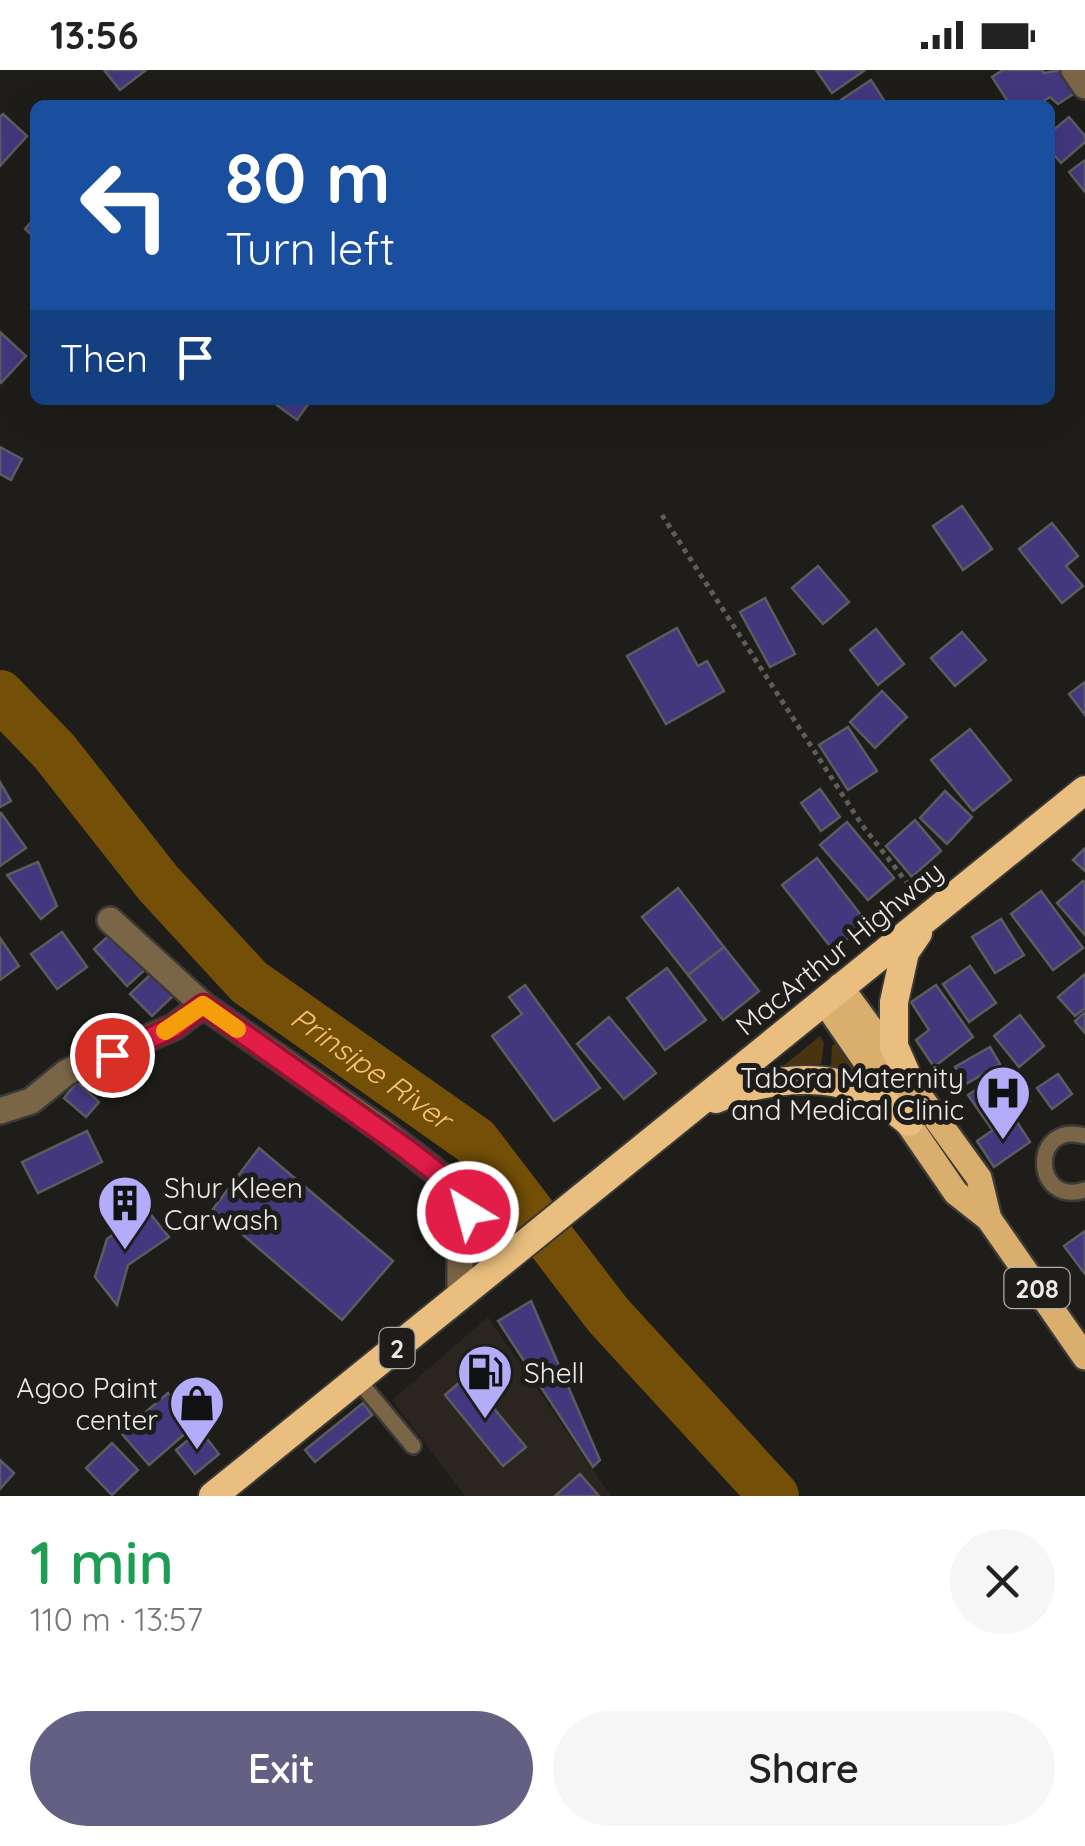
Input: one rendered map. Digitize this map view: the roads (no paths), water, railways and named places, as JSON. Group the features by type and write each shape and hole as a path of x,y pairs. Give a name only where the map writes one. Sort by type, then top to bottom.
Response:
{"highway":[{"name":"MacArthur Highway","path":"213,1496 1085,790"},
{"path":"908,1078 894,1046 894,1002 904,952 926,921"},
{"path":"687,1111 739,1089 784,1082 832,1082 871,1094 909,1122"}],"main road":[{"name":"208","path":"832,993 908,1078 979,1178 989,1220"},
{"name":"208","path":"832,993 956,1194 989,1220 1085,1357"}],"street":[{"path":"1074,70 1085,86"},
{"path":"110,920 203,1005 382,1129 453,1185 468,1212 460,1244 460,1298"},
{"path":"0,1111 32,1101 67,1072 174,1027 203,1005"}],"lane":[{"path":"1085,1136 1060,1137 1046,1152 1044,1162 1045,1172 1057,1188 1066,1192 1085,1190"},
{"path":"358,1380 413,1446"}],"waterway":[{"name":"Prinsipe River","path":"0,695 54,751 158,883 249,982 475,1141 608,1315 774,1496"}],"place":[{"name":"Tabora Maternity and Medical Clinic","path":"1003,1142"},
{"name":"Shur Kleen Carwash","path":"125,1252"},
{"name":"Shell","path":"485,1421"},
{"name":"Agoo Paint center","path":"197,1452"}]}
